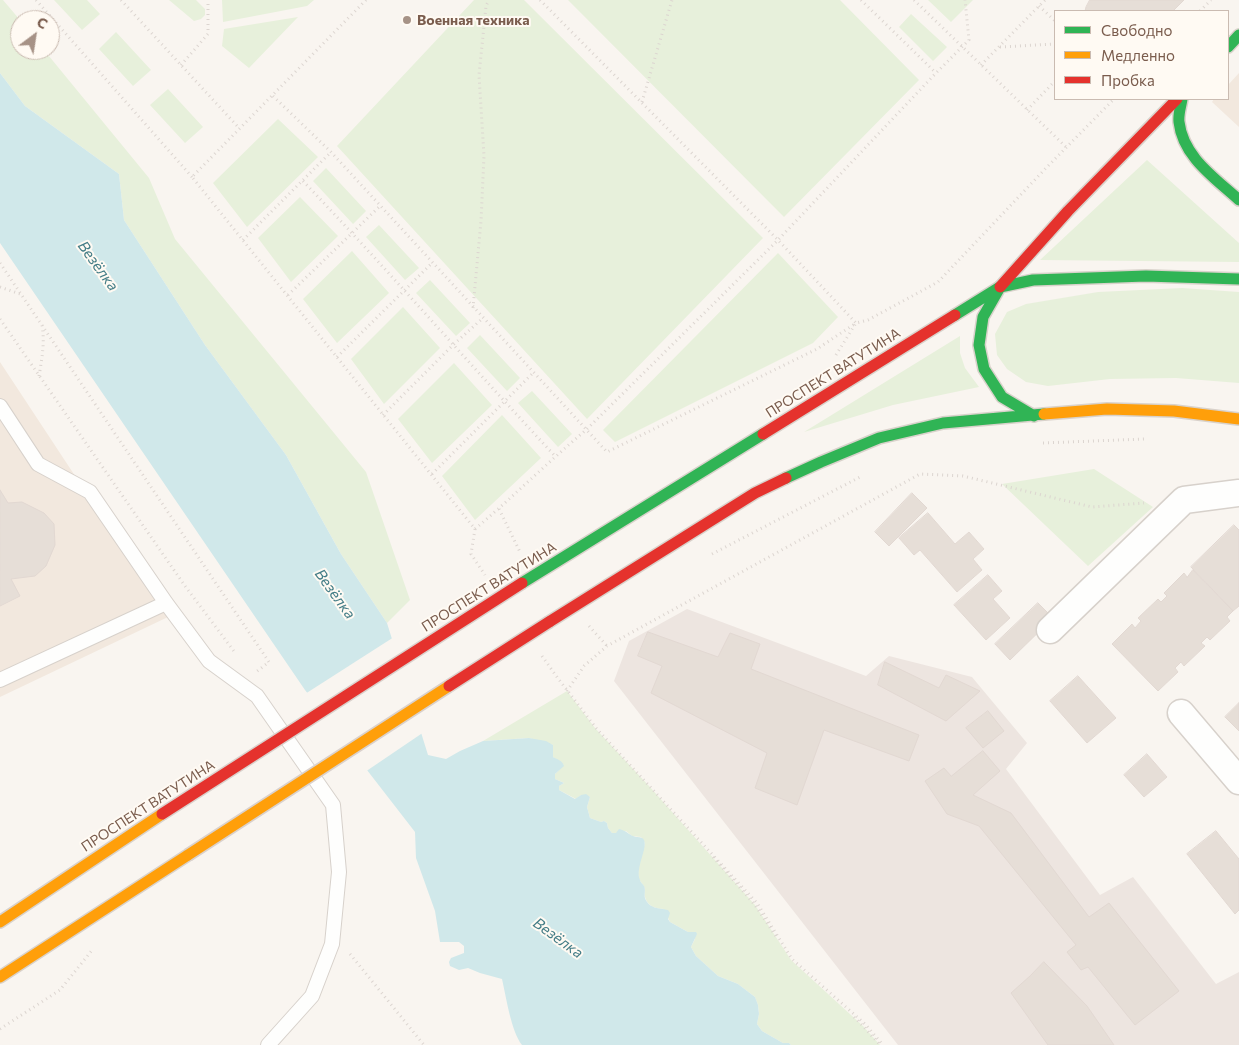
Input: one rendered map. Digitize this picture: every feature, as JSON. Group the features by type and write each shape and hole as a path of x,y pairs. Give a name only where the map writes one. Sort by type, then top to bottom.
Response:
{"main road":[{"path":"1229,46 1239,35"},
{"path":"1034,416 1002,397 984,369 979,346 983,316 1000,287 1068,211 1176,100"},
{"path":"1182,100 1179,121 1184,143 1198,162 1239,200"},
{"path":"1000,287 1033,280 1146,276 1239,279"},
{"name":"ПРОСПЕКТ ВАТУТИНА","path":"0,922 162,814 522,583 1000,287"},
{"path":"0,977 549,622 755,493 821,462 879,438 944,423 1107,409 1174,410 1239,419"}],"street":[{"path":"1050,630 1184,500 1239,493"},
{"path":"1181,714 1239,781"}],"lane":[{"path":"0,406 38,464 90,492 166,603 209,661 258,696 333,806 339,872 332,944 312,996 268,1045"},
{"path":"0,680 166,603"}],"path":[{"path":"36,0 192,177 475,529 499,510 555,456 586,430 778,240 936,73 970,40 965,0"},
{"path":"121,0 239,128"},
{"path":"181,65 208,34 208,0"},
{"path":"192,177 366,0"},
{"path":"473,308 481,220 484,156 479,75 486,6 490,0"},
{"path":"540,0 778,240 856,323"},
{"path":"642,103 672,0"},
{"path":"861,0 936,73"},
{"path":"914,0 1066,148"},
{"path":"981,66 1045,0"},
{"path":"1201,10 1211,0"},
{"path":"1040,6 1054,21"},
{"path":"1000,46 1054,44"},
{"path":"1027,110 1054,82"},
{"path":"273,96 331,152 607,452 817,349 856,323 868,320 938,282 1113,100"},
{"path":"243,240 331,152"},
{"path":"303,181 353,233 555,456"},
{"path":"288,295 380,206"},
{"path":"0,263 269,662 252,675"},
{"path":"338,357 432,263"},
{"path":"0,286 22,295"},
{"path":"384,415 483,318"},
{"path":"829,359 837,354 856,323"},
{"path":"39,376 43,356 44,336 42,324"},
{"path":"432,474 533,373"},
{"path":"1036,444 1152,438"},
{"path":"711,554 866,474"},
{"path":"881,1045 864,1026 791,960 755,905 595,728 567,691 584,666 607,646 920,474 963,476 1092,507 1184,500"},
{"path":"499,510 520,552 514,558"},
{"path":"583,619 607,646"},
{"path":"0,1029 60,990 94,948"},
{"path":"346,950 424,1045"}],"shaded area":[{"path":"1239,73 1239,127 1212,102 1213,100 1229,100 1229,84"},
{"path":"0,362 168,617 0,697"},
{"path":"687,609 866,676 889,656 972,677 1027,743 1006,769 1100,895 1133,877 1216,984 1239,972 1239,1045 898,1045 614,681 629,641"}],"green space":[{"path":"0,0 3,0 12,10 10,60 52,60 149,178 175,239 366,472 410,600 387,623 341,554 286,455 205,345 124,220 119,174 25,106 0,73"},
{"path":"54,0 87,0 100,14 82,30"},
{"path":"169,0 196,0 205,9 205,15 201,19 194,21"},
{"path":"222,0 314,0 307,6 223,22"},
{"path":"474,0 524,0 763,238 587,419 337,146"},
{"path":"568,0 840,0 919,80 784,217"},
{"path":"928,0 973,0 951,22"},
{"path":"911,14 947,47 933,61 899,27"},
{"path":"298,17 249,68 222,46 224,29"},
{"path":"116,32 151,70 133,86 99,49"},
{"path":"168,89 203,127 185,143 150,105"},
{"path":"278,119 318,157 247,227 213,183"},
{"path":"1147,160 1239,243 1239,262 1040,260"},
{"path":"326,168 366,211 353,224 313,181"},
{"path":"300,197 338,236 291,282 258,238"},
{"path":"379,225 419,268 405,280 366,237"},
{"path":"352,251 389,293 337,343 303,299"},
{"path":"778,253 838,317 813,343 615,442 603,430"},
{"path":"430,280 470,323 456,336 416,293"},
{"path":"1182,288 1239,292 1239,383 1176,378 1110,379 1048,386 1026,382 1007,369 997,355 995,334 1007,312 1026,304 1098,292"},
{"path":"403,307 440,348 384,404 351,359"},
{"path":"480,335 520,378 507,391 467,348"},
{"path":"960,336 960,353 965,368 979,387 893,405 804,432"},
{"path":"454,363 492,405 432,463 398,419"},
{"path":"532,391 572,434 558,447 518,403"},
{"path":"502,415 541,458 475,520 442,476"},
{"path":"1094,469 1153,507 1088,566 1002,484"},
{"path":"567,691 595,728 755,905 791,960 863,1026 880,1045 791,1045 783,1043 762,1031 757,1024 759,1014 755,997 738,984 718,976 696,956 691,947 695,939 691,932 670,922 664,909 652,906 646,900 645,889 638,874 645,843 641,837 632,836 626,831 612,833 607,823 590,818 587,807 590,797 581,795 576,799 559,790 559,786 564,783 555,779 555,774 560,769 557,760 553,757 553,745 529,738 483,741"}],"water":[{"name":"Везёлка","path":"0,73 25,106 119,174 124,220 205,345 286,455 341,554 387,623 428,755 446,759 483,741 529,738 546,741 553,745 553,757 561,761 564,766 555,774 555,779 564,783 559,786 559,790 575,799 586,794 590,797 587,807 590,818 607,823 612,833 616,833 619,829 644,840 645,844 639,875 640,881 645,888 647,902 655,907 668,910 670,922 688,932 696,932 697,934 691,947 696,956 718,976 738,984 755,997 759,1014 757,1024 762,1031 783,1043 791,1045 522,1045 512,1022 502,979 468,968 459,970 450,966 451,958 464,953 464,946 459,942 440,942 435,911 416,858 415,832 305,690 0,243"}],"pier":[{"path":"394,637 424,732 365,772 305,694"}],"building":[{"path":"1090,0 1184,0 1174,10 1085,10"},
{"path":"0,490 8,503 22,502 44,513 54,524 55,545 46,566 35,576 11,579 20,596 0,606"},
{"path":"912,493 927,508 889,546 875,532"},
{"path":"928,513 955,544 969,532 984,549 973,559 982,570 957,592 920,550 914,555 899,538"},
{"path":"1234,525 1239,530 1239,606 1233,611 1191,567"},
{"path":"1193,570 1233,611 1227,617 1230,621 1210,640 1207,637 1201,643 1205,646 1184,666 1181,662 1175,668 1178,672 1158,691 1112,644 1132,624 1135,628 1141,621 1138,618 1158,599 1161,602 1167,596 1164,593 1184,573 1187,577"},
{"path":"988,575 1002,591 993,599 1010,618 986,640 954,605"},
{"path":"1038,603 1053,618 1010,660 995,644"},
{"path":"648,632 718,657 730,633 760,644 751,669 919,735 909,761 824,730 797,805 755,788 767,753 651,693 662,666 638,656"},
{"path":"885,662 939,688 946,675 980,691 946,721 878,685"},
{"path":"1078,676 1116,718 1087,743 1050,701"},
{"path":"1239,703 1239,731 1225,717"},
{"path":"988,711 1004,731 983,748 966,728"},
{"path":"983,751 1000,771 973,795 1011,813 1089,917 1109,903 1179,991 1135,1025 1088,967 1081,970 1067,952 1076,945 979,826 947,814 925,781 944,768 951,776"},
{"path":"1147,754 1167,777 1144,797 1124,775"},
{"path":"1216,831 1239,859 1239,910 1235,914 1187,854"},
{"path":"1044,962 1087,1006 1114,1045 1048,1045 1011,993"}],"traffic: fast":[{"path":"1229,46 1239,35"},
{"path":"1182,100 1179,122 1187,146 1202,166 1239,200"},
{"path":"955,315 1000,287 1033,280 1146,276 1239,279"},
{"path":"999,289 983,317 979,345 984,369 1002,397 1034,416"},
{"path":"786,478 879,438 943,423 1044,414"},
{"path":"522,583 763,434"}],"traffic: slow":[{"path":"1044,414 1107,409 1174,411 1239,419"},
{"path":"188,855 449,686"},
{"path":"0,922 162,814"},
{"path":"0,977 188,855"}],"traffic: jam":[{"path":"1000,287 1068,211 1176,100"},
{"path":"763,434 955,315"},
{"path":"549,622 755,493 786,478"},
{"path":"162,814 522,583"},
{"path":"449,686 549,622"}],"place":[{"name":"Военная техника","path":"407,20"}]}
